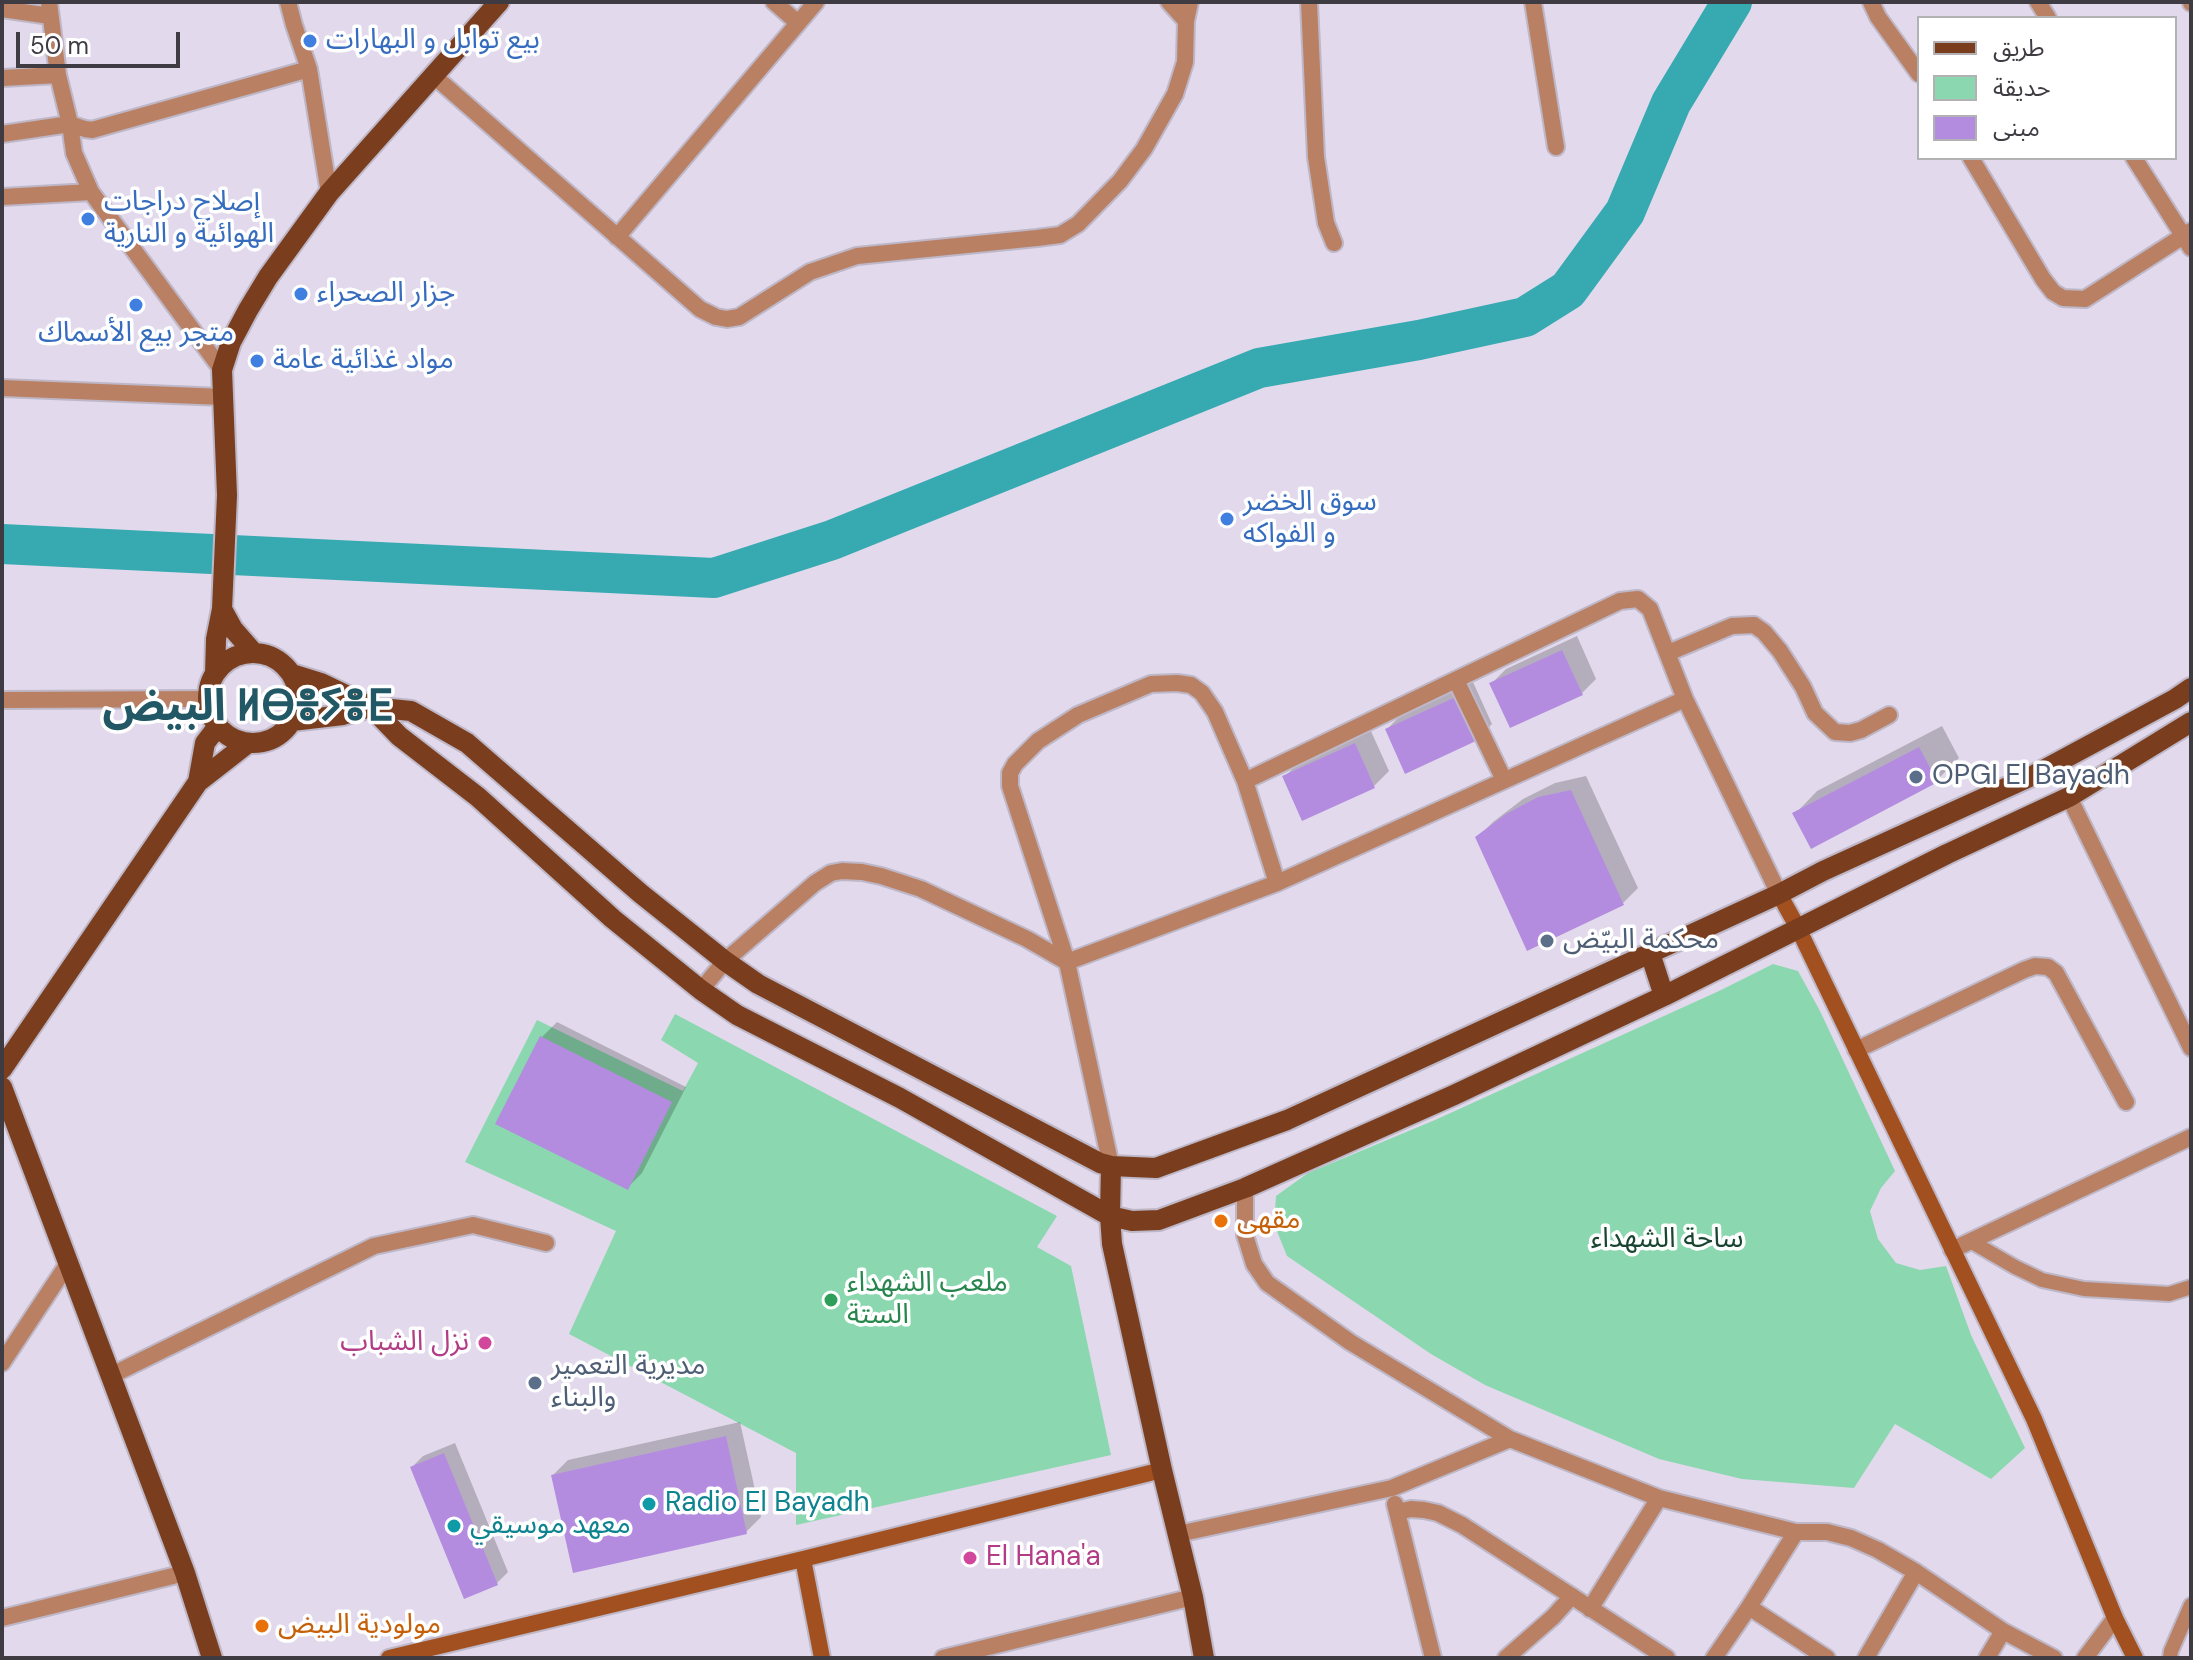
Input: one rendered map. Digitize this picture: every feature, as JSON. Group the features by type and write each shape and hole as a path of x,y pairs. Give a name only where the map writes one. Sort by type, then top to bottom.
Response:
{"main road":[{"path":"215,674 216,639 222,609 227,495 222,370 231,342 248,310 329,193 499,2"},
{"path":"222,609 233,629 254,653"},
{"path":"292,674 298,701 292,721 278,736 259,743 230,737 210,713 208,699 215,674 232,659 254,653 273,658 292,674 321,683 371,707 411,711 467,743 640,893 758,984 1087,1156 1111,1166 1156,1168 1287,1120 1779,894 2034,775 2183,694"},
{"path":"292,721 343,715 371,707"},
{"path":"371,707 399,736 478,797 613,919 737,1015 900,1098 1110,1216 1132,1221 1159,1220 1245,1188 1454,1095 1664,996 1947,854 2069,797 2191,722"},
{"path":"198,782 205,743 218,726"},
{"path":"2,1069 198,782 248,743"},
{"path":"1650,953 1664,996"},
{"path":"2,1087 185,1573 212,1658"},
{"path":"1111,1166 1112,1244 1193,1597 1204,1658"}],"street":[{"path":"288,2 309,69 329,193"},
{"path":"774,2 798,23"},
{"path":"617,237 816,2"},
{"path":"1169,2 1186,21"},
{"path":"434,76 700,309 727,319 739,317 810,272 857,256 1060,235 1078,224 1120,181 1144,149 1175,94 1185,62 1186,21 1190,2"},
{"path":"1309,2 1316,157 1326,223 1334,243"},
{"path":"1533,2 1556,147"},
{"path":"1871,2 1878,17 1917,71"},
{"path":"2,9 50,9 58,75 74,153 91,192 222,370"},
{"path":"2,134 70,124 92,130 309,69"},
{"path":"2,78 58,75"},
{"path":"1972,160 2053,292 2063,298 2085,299 2188,238 2135,160"},
{"path":"2,197 91,192"},
{"path":"2,388 223,397"},
{"path":"1245,781 1620,601 1632,599 1644,602 1650,609 1685,699 2034,1419 2115,1618 2135,1658"},
{"path":"1668,653 1732,626 1754,625 1780,651 1815,713 1835,732 1861,730 1889,715"},
{"path":"1456,680 1504,780"},
{"path":"1111,1166 1067,962 1010,786 1010,773 1020,757 1038,741 1078,715 1151,684 1191,685 1202,693 1215,712 1245,781 1277,883"},
{"path":"2,700 208,699"},
{"path":"1067,962 1277,883 1685,699"},
{"path":"2069,797 2191,1048"},
{"path":"701,990 725,961 815,883 831,873 842,871 881,876 921,889 1027,939 1067,962"},
{"path":"1856,1050 2035,966 2048,967 2056,973 2126,1102"},
{"path":"1952,1250 2191,1137"},
{"path":"1245,1188 1245,1235 1254,1264 1267,1283 1350,1342 1510,1439 1659,1498 1796,1532 1827,1532 1851,1538 1916,1572 2003,1631 2054,1658"},
{"path":"112,1375 374,1246 473,1225 546,1243"},
{"path":"2,1363 69,1262"},
{"path":"1178,1534 1392,1488 1510,1439"},
{"path":"389,1658 1162,1470"},
{"path":"1392,1488 1433,1658"},
{"path":"1590,1609 1659,1498"},
{"path":"1397,1512 1424,1510 1462,1525 1667,1658"},
{"path":"1714,1658 1796,1532"},
{"path":"803,1559 822,1658"},
{"path":"1870,1657 1916,1572"},
{"path":"2,1618 185,1573"},
{"path":"1506,1658 1572,1596"},
{"path":"943,1658 1193,1597"},
{"path":"1749,1607 1827,1658"},
{"path":"2085,1658 2115,1618"},
{"path":"1987,1658 2003,1631"}],"lane":[{"path":"2183,694 2191,722"},
{"path":"1972,1242 2042,1280 2084,1289 2169,1294 2191,1287"},
{"path":"2170,1658 2191,1605"}],"green space":[{"name":"ساحة الشهداء","path":"1773,964 1798,971 1895,1171 1881,1188 1870,1211 1878,1239 1896,1263 1920,1270 1946,1266 1971,1335 2025,1448 1991,1479 1895,1424 1854,1488 1742,1479 1659,1459 1485,1385 1431,1354 1287,1256 1274,1224 1276,1196 1308,1173 1435,1120"},
{"name":"ملعب الشهداء الستة","path":"675,1014 1057,1216 1037,1247 1071,1266 1111,1455 796,1525 796,1453 569,1334 616,1231 465,1162 537,1020 683,1091 698,1063 661,1040"}],"building":[{"path":"1562,650 1583,695 1510,728 1489,683"},
{"path":"1458,696 1478,740 1405,774 1385,729"},
{"path":"1355,743 1375,788 1302,821 1282,776"},
{"path":"1919,747 1938,782 1811,849 1792,813"},
{"path":"1571,790 1624,905 1527,951 1475,837 1506,814 1538,797"},
{"path":"540,1036 672,1102 628,1190 495,1124"},
{"name":"Radio El Bayadh","path":"726,1436 747,1534 573,1573 551,1475"},
{"name":"معهد موسيقي","path":"444,1453 498,1585 464,1599 410,1467"}],"waterway":[{"path":"2,544 714,578 832,540 1259,368 1419,340 1525,317 1568,290 1625,212 1671,103 1732,2"}],"place":[{"name":"بيع توابل و البهارات","path":"310,41"},
{"name":"إصلاح دراجات الهوائية و النارية","path":"88,219"},
{"name":"جزار الصحراء","path":"301,294"},
{"name":"متجر بيع الأسماك","path":"136,305"},
{"name":"مواد غذائية عامة","path":"257,361"},
{"name":"سوق الخضر و الفواكه","path":"1227,519"},
{"name":"OPGI El Bayadh","path":"1916,777"},
{"name":"محكمة البيّض","path":"1547,941"},
{"name":"مقهى","path":"1221,1221"},
{"name":"ملعب الشهداء الستة","path":"831,1300"},
{"name":"نزل الشباب","path":"485,1343"},
{"name":"مديرية التعمير والبناء","path":"535,1383"},
{"name":"Radio El Bayadh","path":"649,1504"},
{"name":"معهد موسيقي","path":"454,1526"},
{"name":"El Hana'a","path":"970,1558"},
{"name":"مولودية البيض","path":"262,1626"}],"district":[{"name":"البيض ⵍⴱⴻⵢⴻⴹ","path":"248,708"}]}
